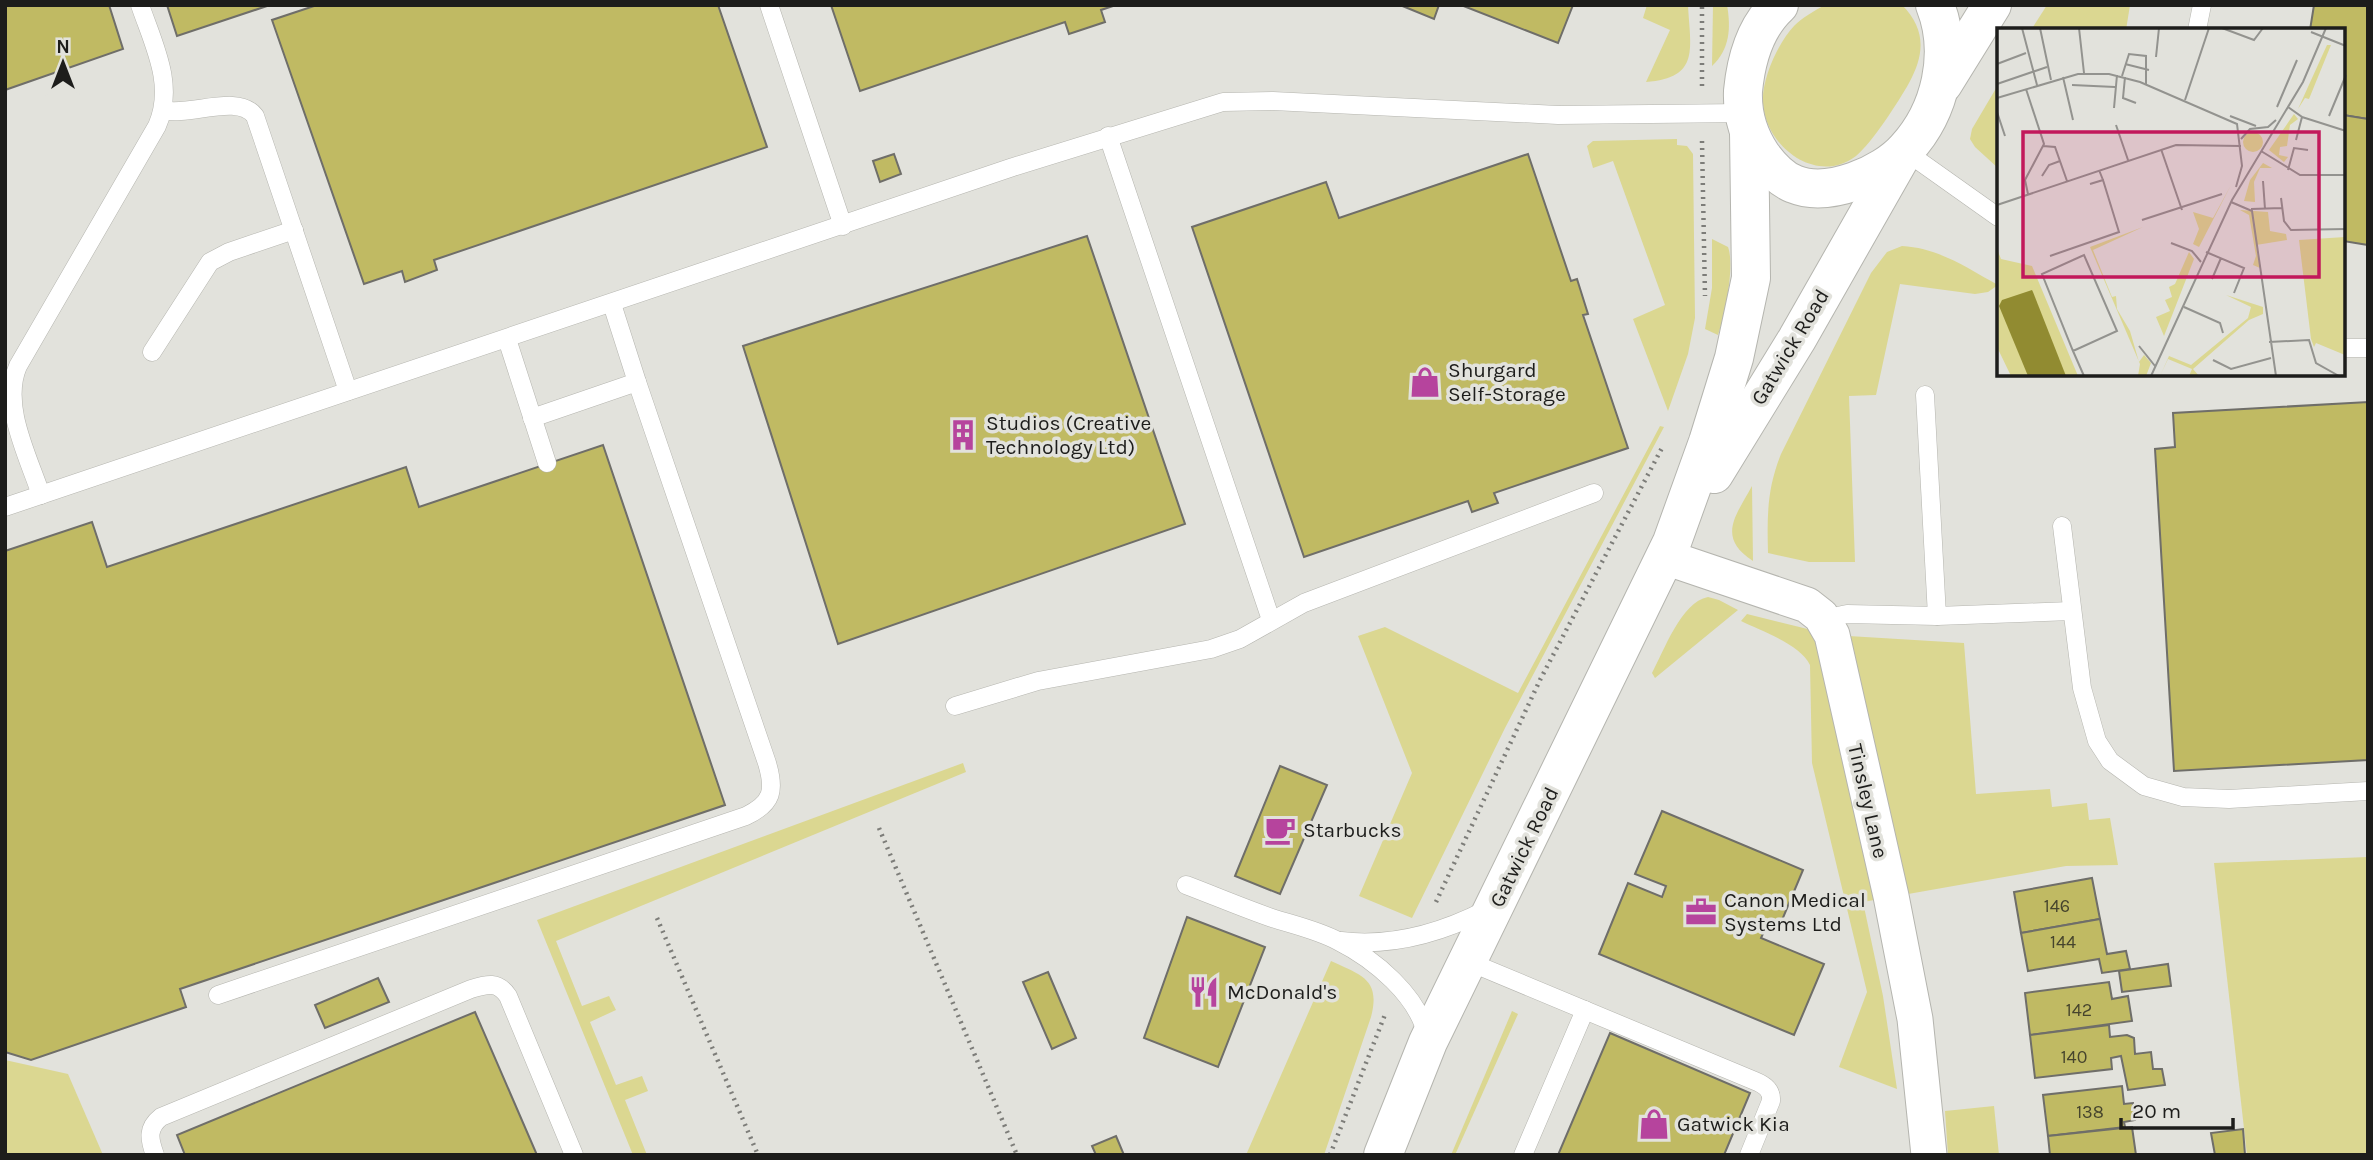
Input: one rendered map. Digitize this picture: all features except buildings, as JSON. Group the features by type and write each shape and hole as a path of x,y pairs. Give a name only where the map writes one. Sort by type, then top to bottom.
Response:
{"street":[{"path":"1746,5 1747,63"},
{"path":"1747,63 1761,27 1779,5"},
{"path":"1936,5 1944,46 1939,92"},
{"path":"1939,92 1992,5"},
{"name":"Gatwick Road","path":"1669,550 1727,387 1749,292 1752,268 1744,86 1747,63"},
{"name":"Gatwick Road","path":"1383,1155 1428,1041 1669,550 1797,339 1890,173 1925,121 1939,92"},
{"path":"1747,123 1760,154 1779,175 1801,187 1831,187 1858,180 1885,166 1905,150"},
{"path":"1669,550 1807,605 1823,619"},
{"name":"Tinsley Lane","path":"1823,619 1832,635 1903,959 1919,1046 1928,1155"}],"lane":[{"path":"41,495 14,413 11,395 13,380 23,358 157,126 163,110 165,92 162,70 140,5"},
{"path":"769,5 842,226"},
{"path":"2197,28 2202,5"},
{"path":"5,507 1108,136 1232,100 1558,115 1702,114 1747,123"},
{"path":"163,110 184,112 233,105 251,110 258,123 348,391"},
{"path":"1108,136 1271,620"},
{"path":"1905,150 1997,216"},
{"path":"152,352 210,262 229,252 294,230"},
{"path":"218,995 746,816 768,801 772,783 767,763 612,304"},
{"path":"507,339 547,463"},
{"path":"2345,348 2368,348"},
{"path":"532,418 637,382"},
{"path":"1925,395 1937,616"},
{"path":"955,706 1038,681 1211,649 1240,639 1304,603 1594,493"},
{"path":"2062,526 2082,688 2097,741 2110,761 2144,786 2183,797 2217,799 2368,791"},
{"path":"1823,619 1847,614 1937,616 2071,611"},
{"path":"1186,885 1338,940 1398,985 1417,1007 1428,1041"},
{"path":"1338,940 1384,943 1420,935 1466,919 1495,905"},
{"path":"1467,961 1767,1087 1772,1096 1771,1101 1749,1155"},
{"path":"155,1155 149,1135 154,1122 161,1117 459,994 491,984 503,989 508,996 574,1155"},
{"path":"1523,1155 1585,1010"}],"path":[{"path":"1702,5 1705,302"},
{"path":"1420,935 1540,680 1667,439"},
{"path":"879,828 1017,1155"},
{"path":"657,918 758,1155"},
{"path":"1330,1155 1398,985"}],"shaded area":[{"path":"1647,5 1688,5 1690,47 1684,67 1676,74 1646,82 1670,30 1643,18"},
{"path":"1713,5 1727,5 1729,30 1726,45 1712,66"},
{"path":"1825,5 1902,5 1915,23 1921,42 1918,62 1909,83 1877,132 1856,156 1841,164 1825,167 1810,164 1783,147 1766,120 1763,94 1772,62 1788,33 1797,23"},
{"path":"2047,5 2130,5 2126,28 2032,28"},
{"path":"1997,87 1997,167 1975,147 1970,139 1972,129"},
{"path":"1677,139 1677,145 1687,146 1693,154 1695,318 1688,354 1668,411 1633,319 1665,305 1613,161 1593,168 1587,146 1593,141"},
{"path":"1712,239 1728,247 1730,255 1728,291 1718,335 1705,329 1712,288"},
{"path":"1902,246 1928,251 1964,266 1997,286 1988,292 1975,294 1900,284 1876,395 1849,396 1855,562 1809,562 1768,553 1769,503 1781,454 1871,273 1887,252"},
{"path":"1660,426 1664,427 1505,728 1412,918 1359,896 1412,773 1358,636 1385,627 1518,693"},
{"path":"1752,486 1753,561 1735,544 1732,535 1735,517"},
{"path":"1708,597 1738,610 1655,678 1652,673 1682,617 1698,601"},
{"path":"1747,614 1832,635 1964,643 1976,794 2050,789 2052,807 2087,803 2089,820 2110,818 2118,865 2066,866 1863,902 1883,996 1897,1089 1839,1067 1867,992 1812,763 1810,665 1805,657 1789,644 1741,621"},
{"path":"963,763 966,772 556,941 582,1006 609,996 616,1010 590,1022 616,1085 642,1076 648,1091 625,1100 647,1155 633,1155 537,920"},
{"path":"2368,857 2368,1155 2247,1155 2214,863"},
{"path":"1331,961 1366,980 1371,986 1373,1004 1371,1017 1324,1155 1246,1155"},
{"path":"1512,1011 1518,1014 1455,1155 1451,1155"},
{"path":"5,1060 68,1074 103,1155 5,1155"},
{"path":"1994,1106 1999,1155 1948,1155 1945,1111"}],"place":[{"name":"Shurgard Self-Storage","path":"1425,382"},
{"name":"Studios (Creative Technology Ltd)","path":"963,435"},
{"name":"Starbucks","path":"1280,830"},
{"name":"Canon Medical Systems Ltd","path":"1701,912"},
{"name":"McDonald's","path":"1204,992"},
{"name":"Gatwick Kia","path":"1654,1124"}]}
